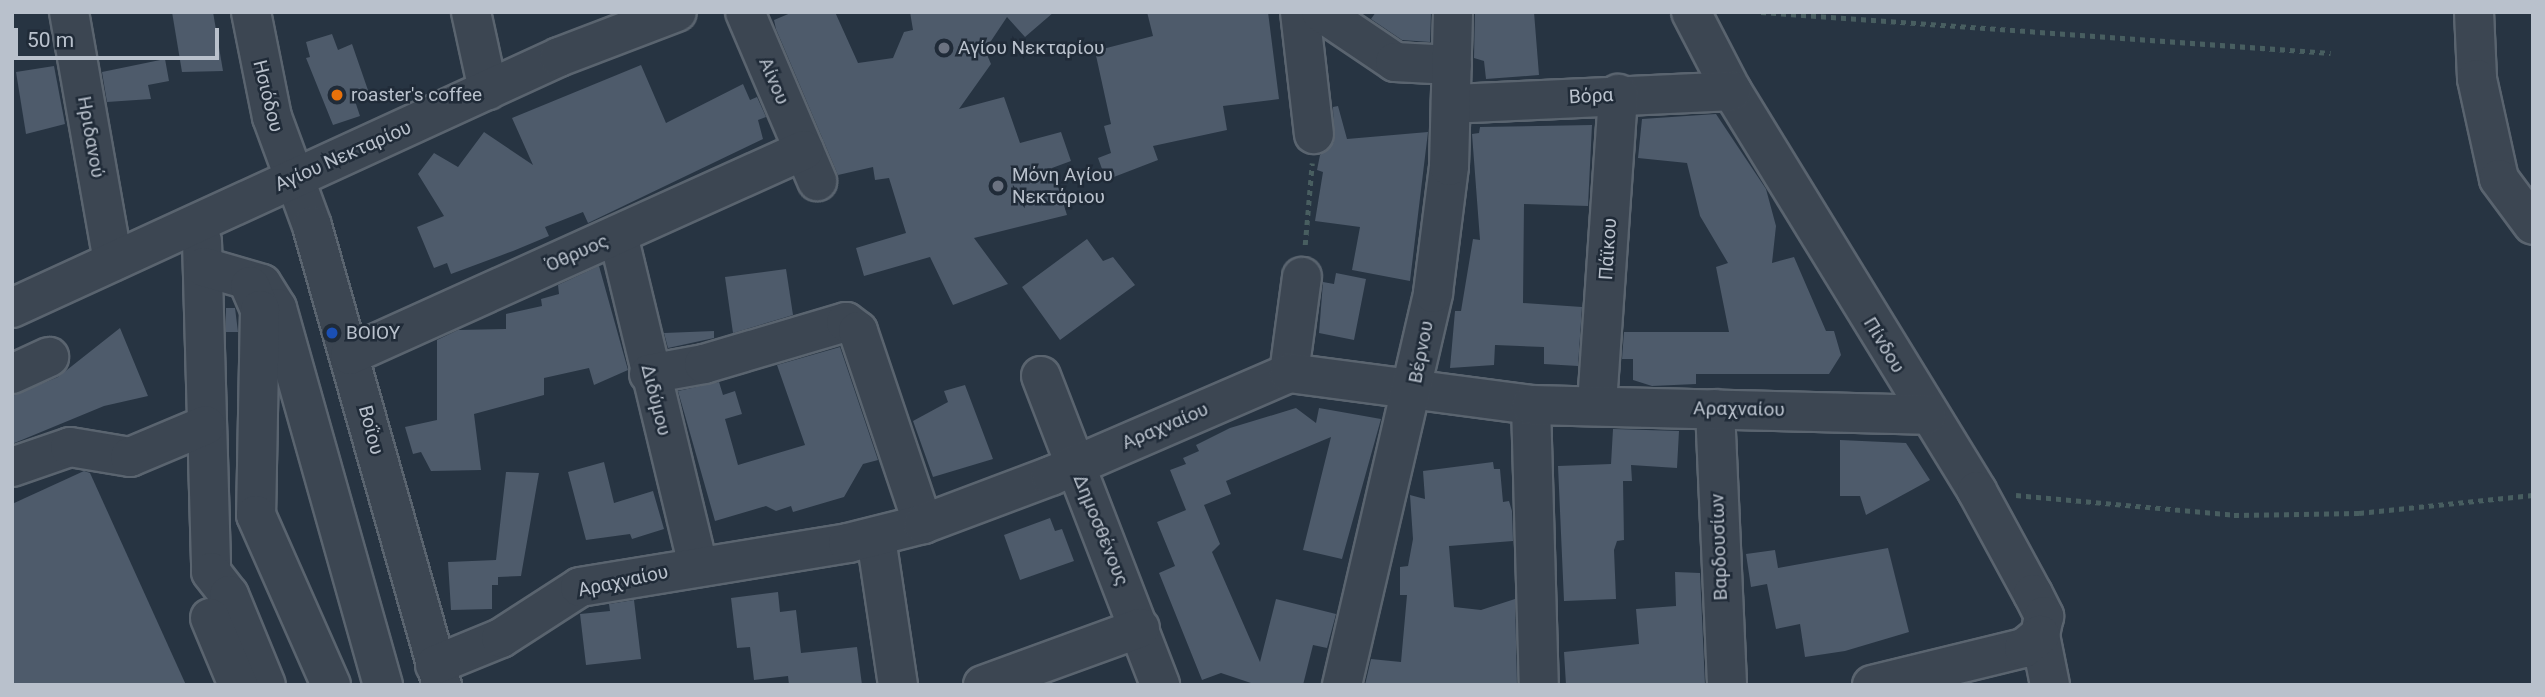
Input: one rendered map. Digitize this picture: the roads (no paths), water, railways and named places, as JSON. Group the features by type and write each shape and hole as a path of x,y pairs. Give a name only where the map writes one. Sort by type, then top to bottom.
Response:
{"street":[{"name":"Ηριδανού","path":"69,12 113,261"},
{"name":"Ησιόδου","path":"251,12 272,117 296,177"},
{"path":"471,12 488,90"},
{"name":"Αγίου Νεκταρίου","path":"12,308 488,90 622,22 677,12"},
{"name":"Αίνου","path":"745,12 810,165"},
{"path":"1300,12 1314,134"},
{"path":"1321,12 1395,62 1452,65"},
{"name":"Βέρνου","path":"1342,685 1413,393 1441,231 1451,104 1453,12"},
{"name":"Πίνδου","path":"1691,12 1732,91 1927,415 1977,491 2044,616 2040,635 2050,685"},
{"path":"2474,12 2477,79 2499,180 2533,225"},
{"name":"Βόρα","path":"1451,104 1618,94 1732,91"},
{"name":"Πάϊκου","path":"1597,404 1618,94"},
{"name":"Όθρυος","path":"350,355 618,234 810,165"},
{"name":"Βοΐου","path":"296,177 350,355 439,675"},
{"path":"200,221 221,271 206,425 211,572 204,603 238,685"},
{"name":"Διδύμου","path":"618,234 649,374 698,566"},
{"path":"221,271 255,292 260,310 256,515 331,685"},
{"path":"221,271 262,284 289,336 383,685"},
{"path":"1290,373 1303,277"},
{"path":"649,374 704,364 846,321 858,331 923,524"},
{"path":"12,374 50,357"},
{"name":"Αραχναίου","path":"439,675 580,587 876,538 923,524 1074,465 1290,373 1413,393 1531,405 1597,404 1927,415"},
{"name":"Δημοσθένους","path":"1041,376 1160,685"},
{"path":"1531,405 1539,685"},
{"name":"Βαρδουσίων","path":"1715,409 1727,685"},
{"path":"12,467 71,447 130,457 206,425"},
{"path":"876,538 898,685"},
{"path":"211,572 229,595 266,685"},
{"path":"983,685 1140,628"},
{"path":"1884,683 2024,648 2040,635"}],"place":[{"name":"Αγίου Νεκταρίου","path":"944,48"},
{"name":"roaster's coffee","path":"337,95"},
{"name":"Μόνη Αγίου Νεκτάριου","path":"998,186"},
{"name":"ΒΟΙΟΥ","path":"332,333"}]}
